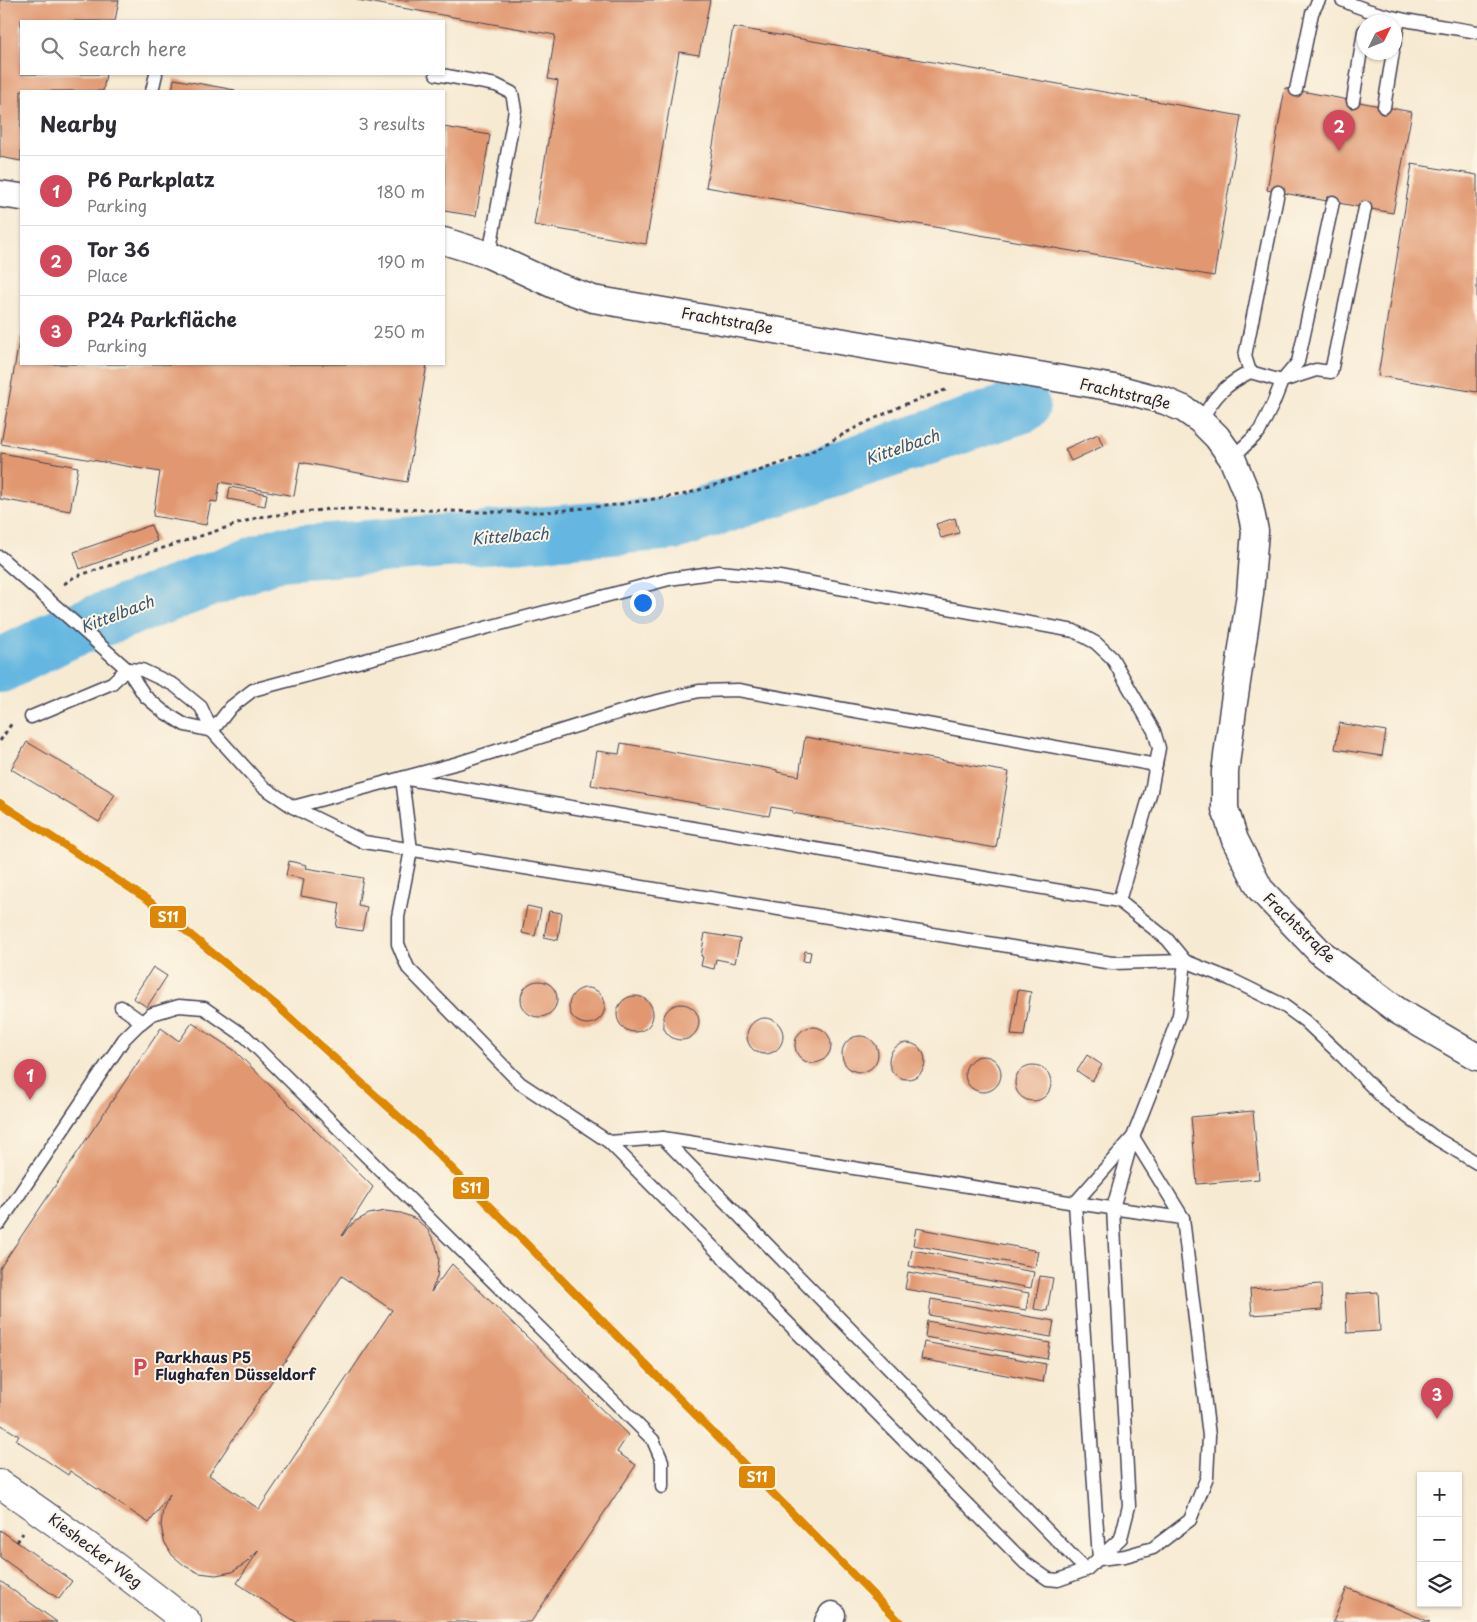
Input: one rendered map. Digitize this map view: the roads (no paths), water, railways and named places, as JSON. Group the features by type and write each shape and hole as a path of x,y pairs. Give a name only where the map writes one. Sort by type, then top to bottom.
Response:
{"street":[{"path":"0,194 20,197"},
{"name":"Frachtstraße","path":"445,241 489,255 554,285 593,299 1120,389 1165,401 1184,409 1217,436 1232,458 1248,497 1255,531 1250,594 1225,772 1225,809 1234,840 1260,889 1320,952 1398,1011 1477,1057"},
{"name":"Kieshecker Weg","path":"0,1484 39,1510 130,1577 187,1622"}],"lane":[{"path":"1296,90 1312,13 1319,0"},
{"path":"1342,0 1364,15"},
{"path":"1402,20 1477,32"},
{"path":"1353,101 1359,60"},
{"path":"1384,107 1392,60"},
{"path":"152,90 156,75"},
{"path":"442,75 496,84 512,93 515,110 489,255"},
{"path":"1250,372 1245,356 1278,192"},
{"path":"1232,458 1259,432 1282,381 1298,362 1333,205"},
{"path":"1200,422 1210,404 1234,381 1250,372 1282,381 1316,370 1331,372 1365,208"},
{"path":"0,556 127,669 145,696 164,712 185,726 212,731"},
{"path":"212,731 231,707 253,690 669,579 718,572 779,577 1074,632 1096,643 1112,658 1154,732 1159,748 1151,791 1119,901"},
{"path":"31,717 112,683 127,669 142,670 174,685 201,707 212,731 262,786 292,807 364,842 1112,963 1185,961 1230,978 1283,1005 1305,1021 1343,1056 1385,1100 1438,1139 1477,1163"},
{"path":"292,807 458,763 646,704 699,691 728,690 748,692 1156,765"},
{"path":"402,778 1119,901 1167,939 1185,961 1179,1015 1133,1137 1113,1208 1129,1506 1120,1538 1099,1559 1086,1570 1058,1580 1048,1579 1025,1563 609,1142 520,1083 408,968 398,944 398,918 411,850 402,778"},
{"path":"0,1223 124,1039 156,1012 178,1006 204,1008 246,1037 653,1440 662,1461 662,1487"},
{"path":"121,1007 142,1022"},
{"path":"1099,1559 1075,1203 1133,1137"},
{"path":"1099,1559 1125,1556 1153,1548 1190,1520 1207,1477 1209,1436 1183,1218 1133,1137"},
{"path":"609,1142 663,1138 1075,1203 1183,1218"},
{"path":"663,1138 1086,1570"}],"waterway":[{"name":"Kittelbach","path":"0,666 66,633 279,554 675,523 1023,406"}],"place":[{"name":"Tor 36","path":"1339,151"},
{"name":"P6 Parkplatz","path":"30,1100"},
{"name":"Parkhaus P5 Flughafen Düsseldorf","path":"140,1367"},
{"name":"P24 Parkfläche","path":"1437,1419"}]}
